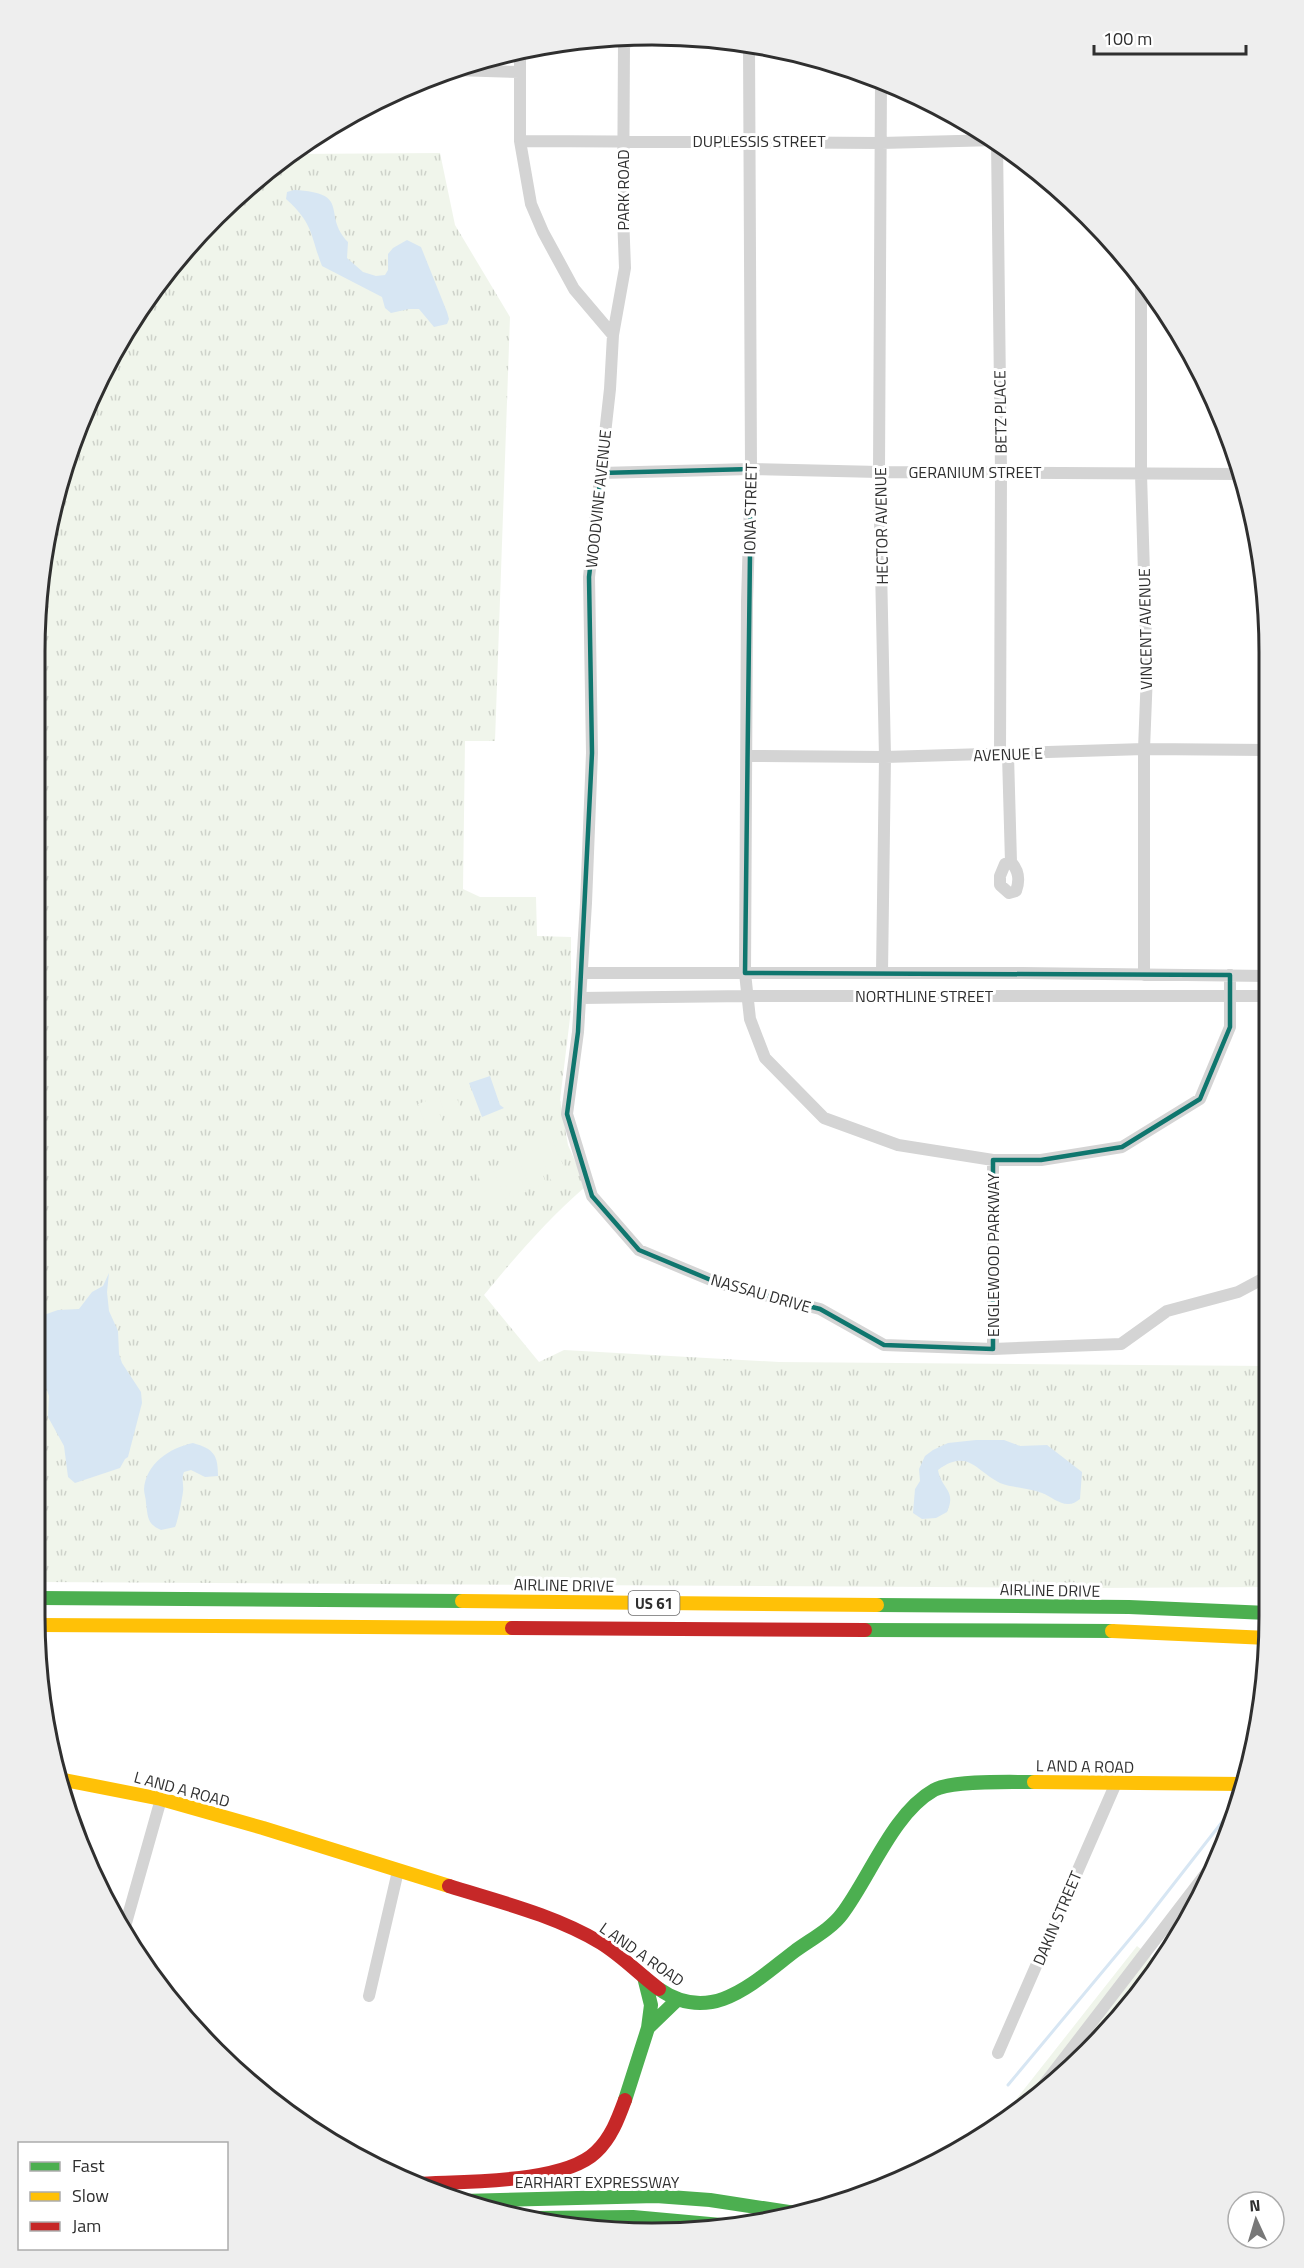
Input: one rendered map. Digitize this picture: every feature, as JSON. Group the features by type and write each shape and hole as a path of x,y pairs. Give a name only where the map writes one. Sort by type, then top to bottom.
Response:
{"main road":[{"name":"AIRLINE DRIVE","path":"45,1598 1129,1607 1259,1613"},
{"path":"237,1599 239,1626"},
{"path":"708,1603 708,1627"},
{"name":"US 61","path":"45,1625 1119,1631 1258,1638"},
{"name":"L AND A ROAD","path":"68,1781 161,1799 263,1828 553,1919 611,1949 661,1991 677,2000 696,2004 723,2001 741,1992 840,1917 863,1884 888,1838 915,1804 935,1789 957,1784 1029,1782 1235,1784"},
{"path":"435,2183 525,2177 559,2172 595,2153 609,2136 619,2117 648,2028 651,2005 644,1977"},
{"path":"648,2028 677,2000"},
{"name":"EARHART EXPRESSWAY","path":"489,2200 656,2196 710,2200 775,2210"},
{"path":"571,2218 633,2217 689,2222"}],"street":[{"name":"PARK ROAD","path":"613,335 625,267 624,46"},
{"name":"IONA STREET","path":"749,53 751,469 747,602 748,756 745,973 750,1019 765,1058 824,1118 898,1145 993,1160 1041,1160 1122,1147 1200,1099 1230,1027 1230,975"},
{"path":"520,60 520,141 531,204 543,232 574,289 613,335"},
{"path":"479,71 520,72"},
{"name":"HECTOR AVENUE","path":"881,90 879,472 885,757 882,973"},
{"name":"DUPLESSIS STREET","path":"520,141 979,140"},
{"name":"BETZ PLACE","path":"997,153 1004,755 1011,862"},
{"name":"VINCENT AVENUE","path":"1141,292 1141,474 1147,673 1144,749 1144,975"},
{"name":"WOODVINE AVENUE","path":"582,973 592,753 589,577 610,390 613,335"},
{"name":"GERANIUM STREET","path":"600,473 751,469 1232,474"},
{"name":"AVENUE E","path":"748,756 885,757 1144,749 1259,750"},
{"name":"NORTHLINE STREET","path":"582,973 1259,976"},
{"name":"NASSAU DRIVE","path":"582,973 567,1114 592,1196 639,1250 718,1283 820,1309 884,1345 993,1349 1121,1344 1167,1311 1238,1292 1259,1281"},
{"name":"NORTHLINE STREET","path":"580,998 1259,996"},
{"name":"ENGLEWOOD PARKWAY","path":"993,1160 993,1349"},
{"name":"DAKIN STREET","path":"998,2053 1116,1783"},
{"path":"127,1920 161,1799"},
{"path":"369,1996 398,1871"},
{"path":"1058,2067 1192,1891"}],"highlighted area":[{"path":"751,469 745,973 1230,975 1230,1027 1200,1099 1122,1147 1041,1160 993,1160 993,1349 884,1345 820,1309 718,1283 639,1250 592,1196 567,1114 578,1032 592,753 589,577 601,473"}],"green space":[{"path":"440,153 455,225 510,317 495,741 465,741 463,889 480,897 536,897 537,936 571,937 571,1010 560,1100 568,1145 586,1186 533,1238 484,1295 539,1362 564,1350 779,1362 1259,1366 1259,1587 45,1582 45,652 46,612 57,534 77,457 91,420 126,348 147,315 170,282 223,223 282,170 305,154"},
{"path":"454,1091 467,1124 451,1130 439,1097"},
{"path":"434,1098 446,1132 430,1137 418,1104"},
{"path":"553,1141 567,1174 551,1181 538,1147"},
{"path":"533,1150 546,1183 531,1189 517,1156"},
{"path":"512,1158 526,1192 511,1198 497,1165"},
{"path":"492,1167 506,1200 490,1206 477,1173"},
{"path":"1137,1946 1153,1959 1134,1986 1081,2045 1011,2105"}],"water":[{"path":"294,190 324,195 330,200 340,232 348,242 347,258 363,272 376,276 385,275 388,270 388,254 393,248 407,240 421,247 447,312 449,319 447,324 434,327 419,309 391,313 385,308 382,297 322,266 307,223 286,199 287,192"},
{"path":"490,1076 500,1105 504,1108 482,1117 469,1083"},
{"path":"109,1273 107,1292 109,1311 118,1331 119,1354 122,1363 141,1392 142,1403 128,1457 120,1468 75,1483 68,1477 64,1446 48,1417 49,1396 45,1384 45,1315 58,1310 79,1309 92,1292 103,1286"},
{"path":"1004,1440 1020,1446 1047,1445 1082,1472 1080,1499 1071,1504 1061,1503 1037,1491 1000,1483 971,1464 957,1461 938,1470 949,1494 950,1505 947,1512 936,1518 922,1519 913,1513 915,1489 920,1481 919,1469 925,1456 948,1443"},
{"path":"193,1443 206,1448 213,1454 216,1458 218,1476 205,1477 191,1470 184,1472 179,1515 175,1527 161,1530 151,1523 148,1516 144,1491 146,1480 160,1458 184,1445"}],"waterway":[{"path":"1008,2085 1144,1922 1224,1820"}],"traffic: fast":[{"path":"45,1598 462,1601"},
{"path":"877,1605 1129,1607 1259,1613"},
{"path":"865,1630 1112,1631"},
{"path":"659,1989 678,1999 697,2003 732,1996 826,1929 842,1914 894,1830 919,1800 934,1790 954,1785 1034,1782"},
{"path":"625,2100 648,2028 651,2005 644,1977"},
{"path":"648,2028 677,2000"},
{"path":"489,2200 656,2196 710,2200 775,2210"},
{"path":"571,2218 633,2217 689,2222"}],"traffic: slow":[{"path":"462,1601 877,1605"},
{"path":"45,1625 512,1628"},
{"path":"1112,1631 1258,1638"},
{"path":"68,1781 161,1799 449,1886"},
{"path":"1034,1782 1235,1784"}],"traffic: jam":[{"path":"512,1628 865,1630"},
{"path":"449,1886 526,1910 583,1933 609,1948 659,1989"},
{"path":"436,2183 511,2179 561,2170 581,2162 596,2152 606,2141 625,2100"}]}
